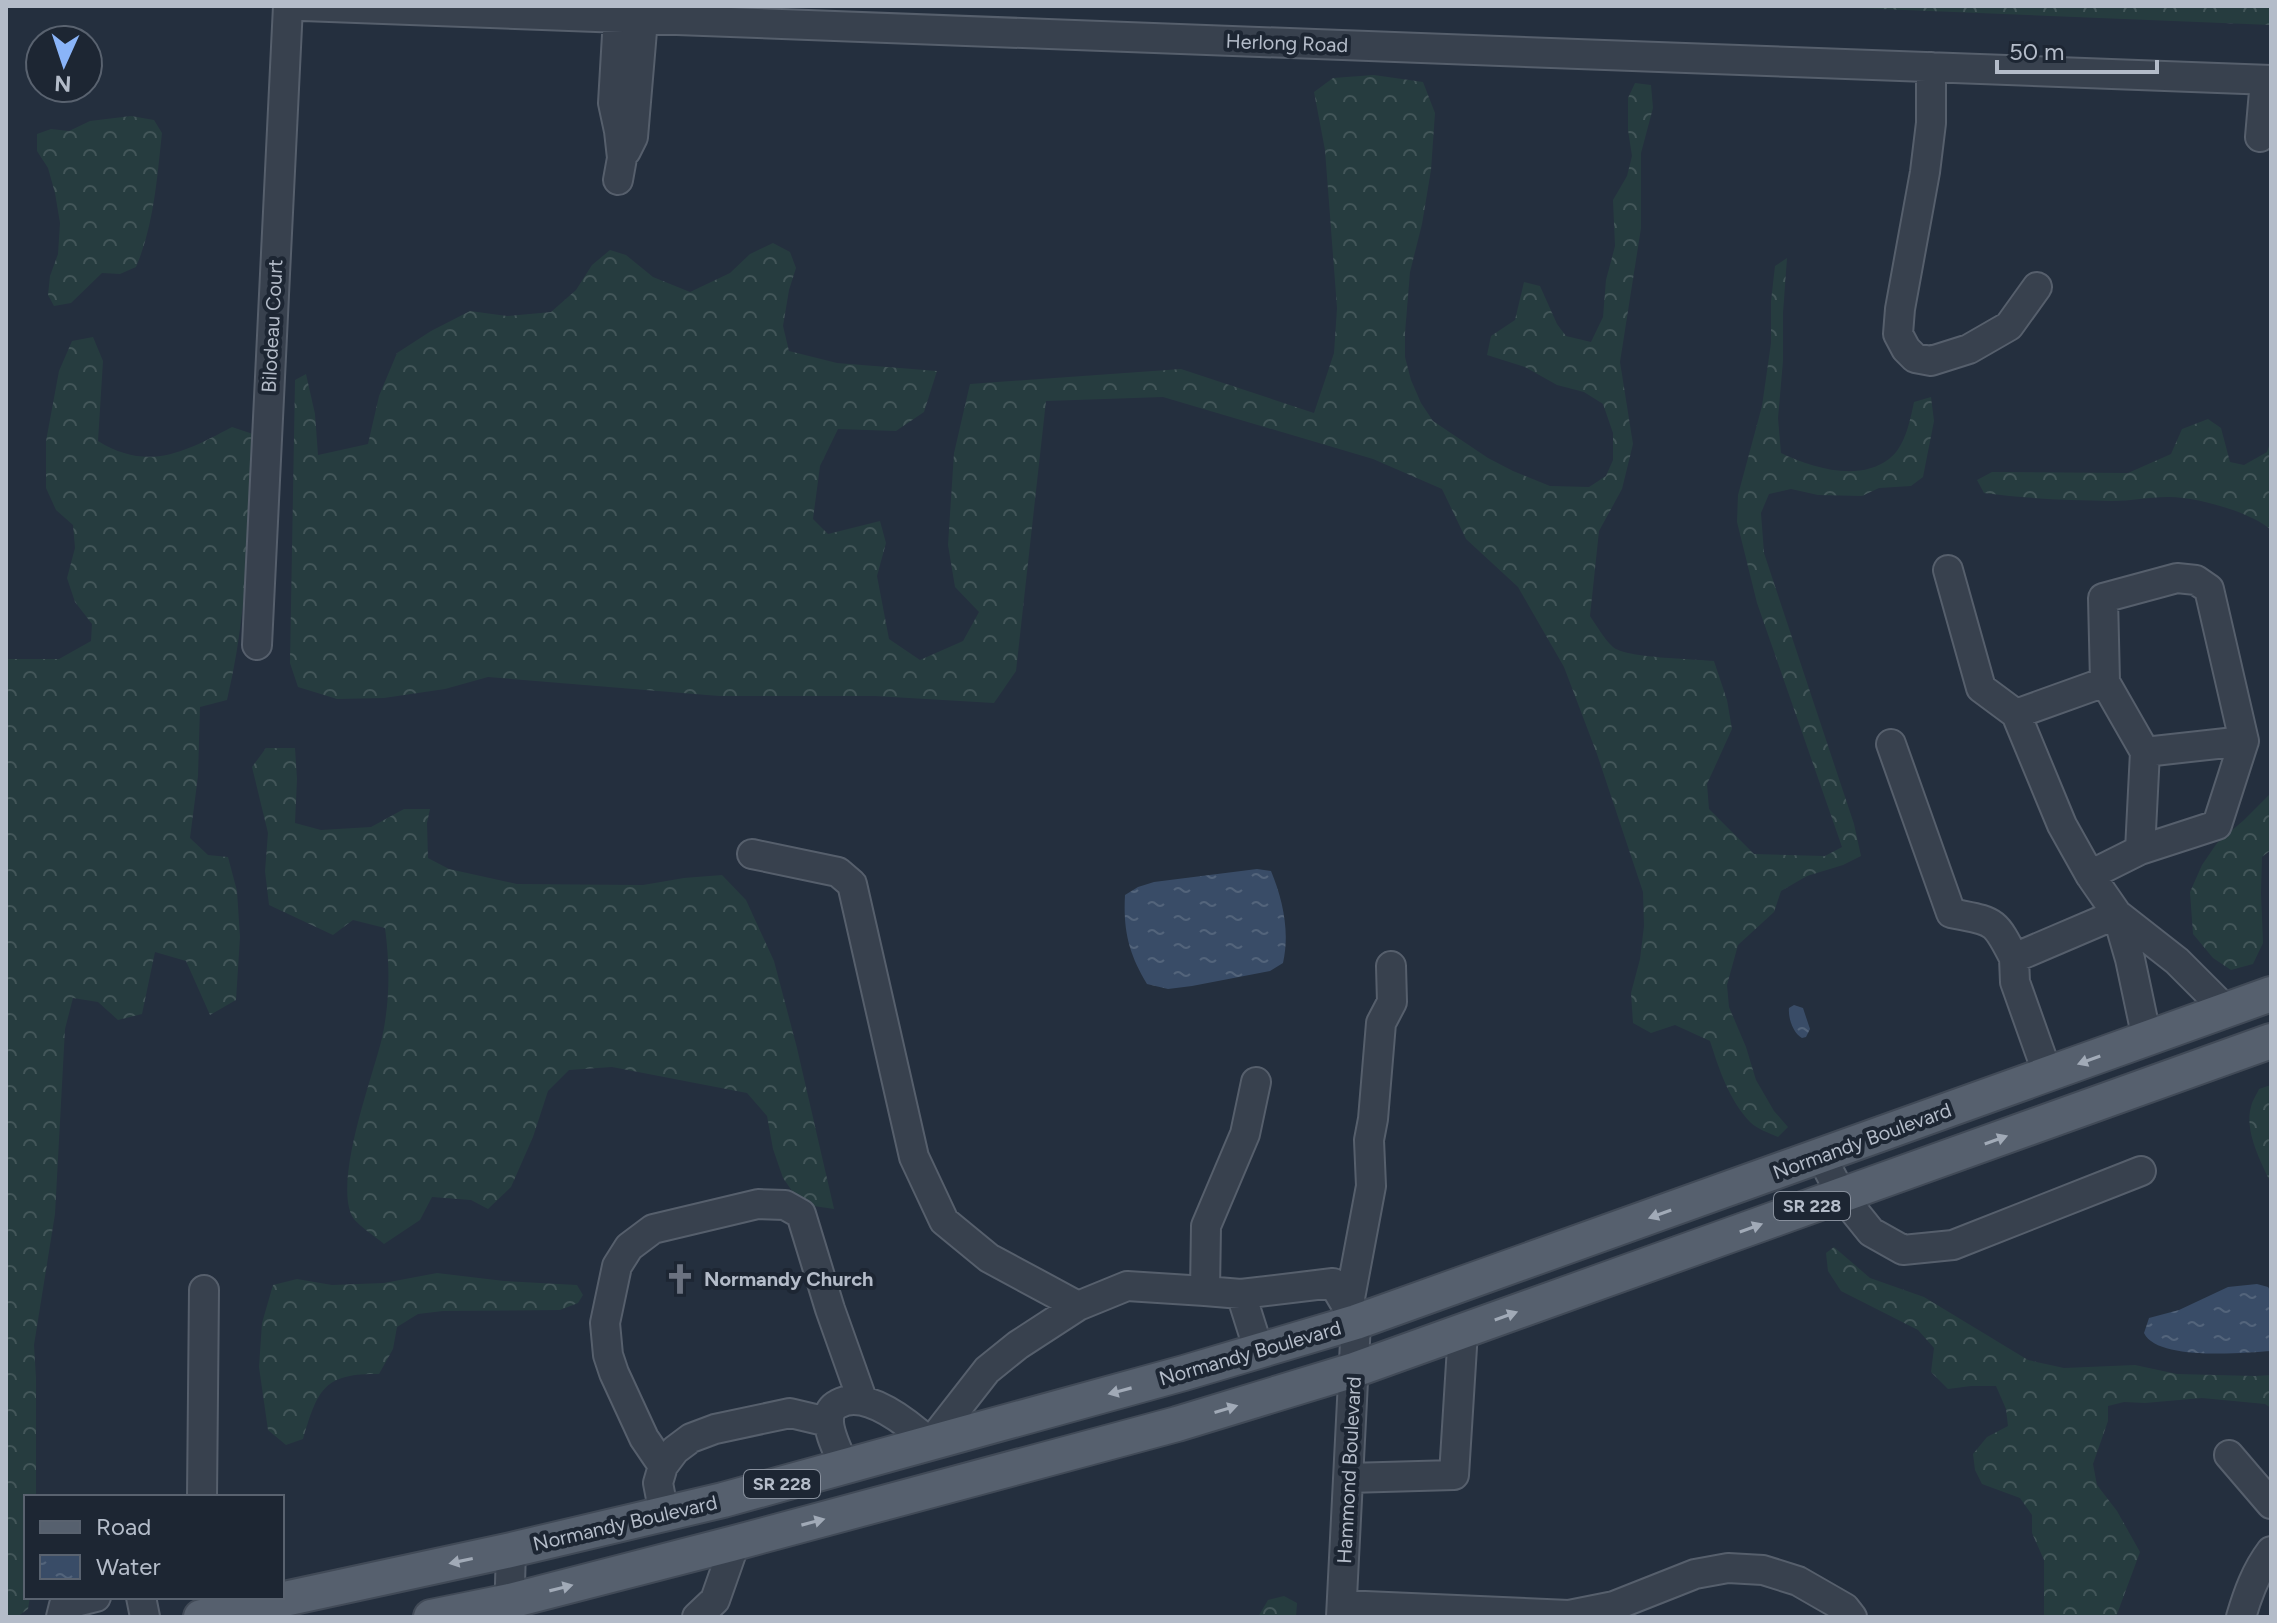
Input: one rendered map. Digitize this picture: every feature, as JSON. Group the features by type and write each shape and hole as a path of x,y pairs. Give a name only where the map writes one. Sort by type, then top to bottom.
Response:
{"main road":[{"name":"Normandy Boulevard","path":"285,1590 511,1550 664,1514 1259,1351 1352,1316 1821,1156 2251,1001"},
{"path":"2251,1001 2271,1040"},
{"name":"SR 228","path":"431,1617 510,1609 735,1543 1177,1424 1354,1370 2271,1040"},
{"path":"930,1443 945,1486"},
{"name":"Normandy Boulevard","path":"201,1617 257,1599"}],"street":[{"name":"Bilodeau Court","path":"257,645 288,6"},
{"name":"Herlong Road","path":"303,6 2268,80"},
{"path":"620,169 633,137 631,18"},
{"path":"1931,67 1931,123 1925,172 1898,334 1915,358 1931,361 1969,349 2009,326 2037,287"},
{"path":"2260,137 2268,80"},
{"path":"1948,570 1981,688 2016,714 2062,825 2090,875 2117,914 2177,961 2251,1001"},
{"path":"2090,875 2140,850 2217,825 2244,741 2209,589 2196,580 2177,578 2103,598 2105,682 2145,752 2140,850"},
{"path":"2016,714 2105,682"},
{"path":"2145,752 2244,741"},
{"path":"1891,744 1951,913 1988,920 2000,930 2014,958 2015,982 2048,1075"},
{"path":"752,854 838,872 852,884 914,1157 944,1221 989,1258 1078,1306"},
{"path":"2014,958 2117,914"},
{"path":"2117,914 2147,1039"},
{"name":"Hammond Boulevard","path":"1342,1611 1354,1370 1352,1316 1371,1186 1369,1140 1381,1023 1392,1002 1391,966"},
{"path":"1205,1291 1206,1226 1245,1134 1256,1082"},
{"path":"1821,1156 1842,1196 1871,1232 1903,1250 1953,1245 2141,1171"},
{"path":"663,1466 644,1438 614,1373 608,1355 605,1323 617,1266 629,1247 653,1229 758,1204 785,1205 801,1214 862,1399"},
{"path":"844,1466 828,1422 835,1405 862,1399 906,1422 930,1443 987,1370 1018,1345 1078,1306 1127,1286 1241,1294 1333,1283 1352,1316"},
{"path":"202,1495 204,1290"},
{"path":"1241,1294 1259,1351"},
{"path":"1348,1478 1454,1475 1463,1331"},
{"path":"664,1514 658,1483 663,1466 675,1450 691,1438 715,1429 790,1413 828,1422"},
{"path":"2229,1455 2271,1504"},
{"path":"697,1617 715,1600 735,1543"},
{"path":"510,1609 511,1550"},
{"path":"2241,1617 2262,1562 2271,1551"},
{"path":"1342,1611 1569,1615 1614,1606 1695,1574 1728,1568 1763,1570 1798,1581 1845,1608 1852,1617"},
{"path":"61,1617 64,1605 88,1599"}],"green space":[{"path":"1799,6 2271,6 2271,25 1856,8"},
{"path":"1374,75 1423,82 1435,113 1431,170 1410,272 1405,357 1411,380 1433,421 1488,458 1550,486 1589,487 1606,476 1613,460 1613,433 1603,404 1584,392 1557,385 1525,367 1487,355 1491,336 1515,320 1524,282 1540,286 1557,324 1566,336 1591,342 1603,317 1606,280 1615,246 1613,200 1627,176 1632,156 1628,98 1635,83 1651,85 1653,108 1641,153 1641,228 1620,362 1633,444 1622,489 1599,531 1590,616 1613,647 1620,651 1714,661 1727,700 1732,729 1707,784 1709,809 1754,854 1825,856 1842,847 1757,603 1737,522 1738,495 1762,406 1771,343 1775,266 1787,258 1778,418 1781,453 1807,464 1835,470 1864,470 1877,466 1899,448 1914,402 1931,397 1934,421 1923,477 1911,486 1879,488 1862,496 1818,495 1791,489 1769,494 1761,513 1764,553 1854,824 1861,856 1807,876 1781,891 1774,912 1738,945 1727,985 1729,1007 1756,1080 1774,1111 1788,1127 1778,1137 1756,1127 1736,1104 1710,1041 1675,1025 1651,1033 1633,1023 1631,993 1644,926 1643,892 1564,667 1518,587 1466,539 1442,489 1373,459 1163,397 1046,401 1016,671 994,703 875,696 719,696 488,677 445,689 384,698 337,699 298,687 290,663 295,380 306,374 315,414 318,455 368,444 379,396 397,353 470,311 507,316 551,312 576,290 592,265 610,250 626,255 653,277 690,292 730,273 750,254 773,243 790,252 796,268 783,326 789,351 837,363 937,371 924,412 896,431 838,429 820,466 813,519 828,534 880,521 886,543 877,576 889,639 920,660 963,641 979,612 955,587 948,545 954,453 970,384 1181,369 1314,413 1334,353 1337,308 1325,150 1314,92 1333,78"},
{"path":"131,116 154,120 162,133 151,218 136,267 120,274 102,273 71,303 54,306 48,295 50,276 58,254 60,223 48,168 37,151 37,134 51,129 69,131 90,121"},
{"path":"93,337 103,361 98,441 116,450 150,457 182,451 232,427 253,434 246,568 234,667 227,700 200,707 198,776 190,838 208,855 228,857 237,891 240,937 236,1000 210,1015 186,961 155,952 142,1014 118,1020 98,1002 73,998 65,1029 55,1214 34,1345 36,1495 24,1495 24,1599 30,1599 28,1609 17,1617 6,1617 6,659 59,659 91,641 92,624 75,602 67,578 75,548 73,525 56,510 46,488 46,441 59,371 72,341"},
{"path":"2208,419 2221,428 2230,462 2244,465 2267,452 2271,440 2271,530 2237,511 2192,499 2167,497 2112,501 2016,497 1984,493 1977,480 1992,472 2128,473 2171,454 2182,429"},
{"path":"266,748 295,748 295,823 321,830 371,827 404,809 430,809 427,823 428,858 449,869 517,884 643,885 722,875 746,900 774,961 834,1209 814,1206 797,1198 783,1178 773,1149 767,1116 747,1093 612,1067 569,1070 548,1091 533,1137 511,1187 488,1209 471,1200 432,1197 420,1220 384,1244 366,1230 352,1216 348,1178 356,1128 385,1024 388,956 385,928 353,920 333,935 269,905 265,871 268,833 252,767"},
{"path":"2271,793 2271,850 2262,857 2263,943 2253,964 2231,970 2213,958 2193,934 2190,892 2202,865 2217,843"},
{"path":"2271,1085 2271,1183 2255,1146 2249,1116 2259,1089"},
{"path":"1834,1247 1870,1278 1924,1297 2028,1360 2064,1368 2135,1365 2177,1374 2271,1375 2271,1408 2265,1404 2202,1398 2124,1402 2108,1406 2108,1421 2093,1464 2097,1485 2117,1511 2140,1552 2116,1617 2044,1617 2044,1560 2032,1533 2032,1515 2020,1498 1982,1484 1975,1470 1973,1454 1987,1437 2008,1426 2006,1409 1996,1386 1948,1389 1931,1372 1934,1348 1918,1330 1841,1291 1828,1271 1826,1253"},
{"path":"437,1273 577,1285 583,1295 578,1303 560,1310 418,1314 397,1327 393,1349 379,1374 346,1377 326,1388 313,1408 303,1439 286,1445 268,1430 259,1367 262,1323 273,1285 297,1279 332,1285 384,1283"},
{"path":"1284,1596 1297,1603 1296,1617 1258,1617 1268,1600"}],"water":[{"path":"1257,869 1271,871 1279,893 1285,928 1283,963 1270,971 1192,986 1168,989 1147,984 1128,942 1125,895 1154,882"},
{"path":"1794,1005 1803,1008 1810,1029 1806,1037 1799,1036 1792,1025 1789,1008"},
{"path":"2257,1284 2268,1287 2271,1292 2271,1351 2222,1354 2183,1352 2152,1342 2144,1333 2149,1318 2179,1310 2228,1287"}],"place":[{"name":"Normandy Church","path":"680,1279"}]}
